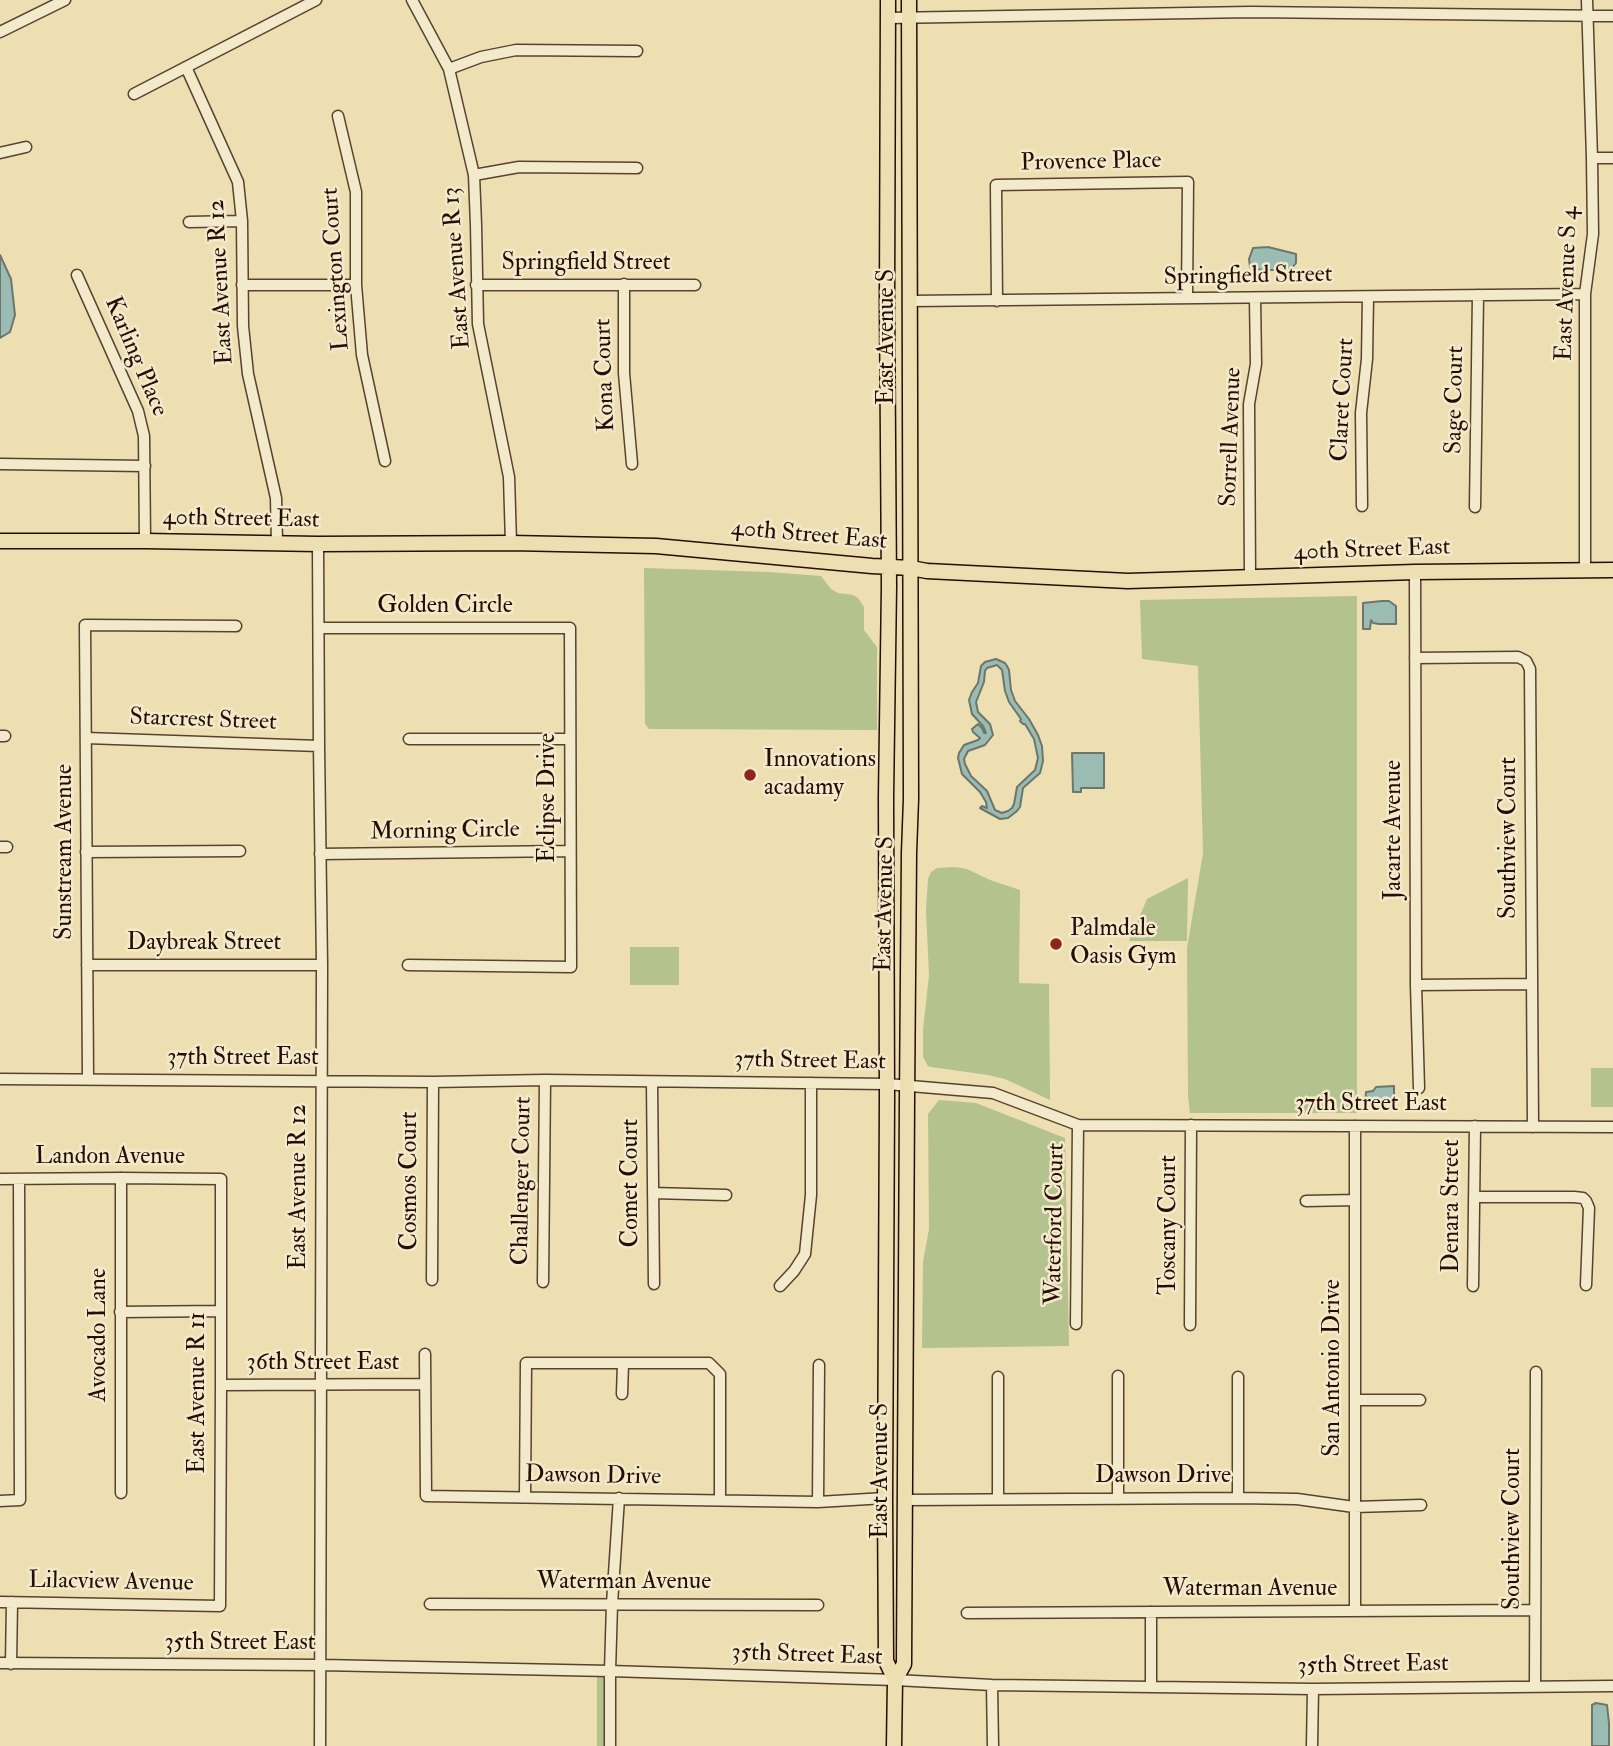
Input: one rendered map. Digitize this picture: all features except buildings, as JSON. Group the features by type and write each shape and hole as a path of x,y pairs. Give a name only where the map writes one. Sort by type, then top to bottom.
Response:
{"main road":[{"name":"East Avenue S","path":"888,0 885,1498 886,1661 895,1679 894,1746"},
{"name":"East Avenue S","path":"895,1679 904,1664 911,799 909,0"},
{"name":"40th Street East","path":"0,541 656,546 927,571 1093,580 1613,570"}],"street":[{"path":"0,32 65,0"},
{"path":"134,94 316,0"},
{"name":"East Avenue R 13","path":"412,0 449,69 474,175 478,324 509,477 511,543"},
{"name":"East Avenue S 4","path":"1585,569 1586,293 1593,234 1587,0"},
{"path":"888,18 1251,6 1613,16"},
{"path":"449,69 481,57 516,50 637,51"},
{"name":"East Avenue R 12","path":"186,68 238,182 242,221 243,326 248,374 276,498 277,543"},
{"name":"Lexington Court","path":"338,116 356,192 356,285 362,355 385,461"},
{"path":"0,153 26,147"},
{"path":"1592,158 1613,158"},
{"path":"474,175 519,167 637,168"},
{"name":"Provence Place","path":"997,301 996,185 1188,182 1187,298"},
{"path":"189,222 242,221"},
{"name":"Karling Place","path":"77,275 138,411 144,436 145,541"},
{"name":"Kona Court","path":"624,284 624,373 632,464"},
{"path":"242,285 356,285"},
{"name":"Springfield Street","path":"476,285 695,285"},
{"name":"Springfield Street","path":"910,301 1586,293"},
{"name":"Sage Court","path":"1475,507 1478,295"},
{"name":"Claret Court","path":"1362,506 1361,413 1367,359 1368,297"},
{"name":"Sorrell Avenue","path":"1250,578 1249,404 1256,364 1255,298"},
{"path":"0,464 145,466"},
{"name":"East Avenue R 12","path":"318,544 322,965 320,1746"},
{"name":"Jacarte Avenue","path":"1415,572 1416,985 1419,1088"},
{"name":"Sunstream Avenue","path":"88,1079 85,625 236,626"},
{"name":"Golden Circle","path":"320,628 570,628"},
{"name":"Eclipse Drive","path":"408,965 570,967 570,628"},
{"name":"Southview Court","path":"1415,658 1518,657 1526,661 1530,669 1532,1127"},
{"name":"Starcrest Street","path":"86,738 319,746"},
{"path":"409,739 570,739"},
{"path":"86,852 240,851"},
{"name":"Morning Circle","path":"320,854 570,851"},
{"name":"Daybreak Street","path":"87,965 322,965"},
{"path":"1416,985 1532,984"},
{"name":"37th Street East","path":"0,1079 887,1084 993,1094 1078,1125 1613,1127"},
{"name":"Challenger Court","path":"543,1282 544,1080"},
{"name":"Cosmos Court","path":"432,1280 433,1082"},
{"name":"Comet Court","path":"652,1082 654,1284"},
{"path":"780,1286 805,1254 811,1195 811,1083"},
{"name":"Waterford Court","path":"1076,1324 1078,1125"},
{"name":"Toscany Court","path":"1190,1325 1191,1125"},
{"name":"San Antonio Drive","path":"1355,1126 1355,1610"},
{"name":"Denara Street","path":"1473,1286 1475,1126"},
{"name":"Avocado Lane","path":"121,1178 121,1493"},
{"name":"Landon Avenue","path":"0,1179 220,1180"},
{"path":"0,1501 20,1500 19,1180"},
{"name":"East Avenue R 11","path":"220,1180 220,1606"},
{"path":"653,1193 726,1195"},
{"path":"1474,1197 1583,1198 1589,1208 1586,1285"},
{"path":"1306,1200 1355,1200"},
{"path":"120,1312 220,1311"},
{"path":"425,1354 425,1384"},
{"path":"525,1497 526,1363 709,1363 720,1374 720,1499"},
{"path":"622,1394 623,1364"},
{"path":"818,1502 819,1365"},
{"name":"Southview Court","path":"1535,1686 1536,1372"},
{"path":"1118,1376 1118,1499"},
{"path":"998,1377 998,1499"},
{"path":"1238,1377 1238,1498"},
{"name":"36th Street East","path":"221,1385 425,1384"},
{"name":"Dawson Drive","path":"425,1384 426,1496 818,1502 885,1498"},
{"path":"1355,1400 1420,1400"},
{"name":"Dawson Drive","path":"905,1500 1238,1498 1297,1499 1354,1507 1420,1505"},
{"path":"610,1746 612,1604 619,1499"},
{"path":"6,1602 6,1664"},
{"name":"Lilacview Avenue","path":"6,1602 220,1606"},
{"name":"Waterman Avenue","path":"430,1604 818,1605"},
{"name":"Waterman Avenue","path":"967,1613 1535,1610"},
{"path":"1151,1612 1151,1686"},
{"name":"35th Street East","path":"6,1664 321,1665 610,1671 895,1679 992,1685 1312,1689 1613,1686"},
{"path":"992,1685 993,1746"},
{"path":"1312,1689 1312,1746"}],"green space":[{"path":"644,568 821,576 831,589 858,598 864,607 864,630 877,647 877,730 649,729 645,724"},
{"path":"1357,596 1357,1113 1190,1113 1187,948 1203,853 1198,666 1142,659 1140,600"},
{"path":"937,868 967,869 1020,890 1019,983 1049,984 1050,1100 1005,1079 928,1066 923,1057 929,975 926,910 928,879 931,872"},
{"path":"1188,878 1187,941 1129,941 1147,899"},
{"path":"630,947 679,947 679,985 630,985"},
{"path":"1591,1068 1613,1068 1613,1107 1591,1107"},
{"path":"939,1100 976,1103 1065,1138 1069,1346 922,1348 923,1262 929,1229 928,1114"},
{"path":"597,1677 605,1677 605,1746 597,1746"}],"water":[{"path":"1268,247 1296,254 1296,263 1288,270 1261,270 1250,267 1249,259 1253,248"},
{"path":"0,255 11,279 15,315 10,332 0,338"},
{"path":"1389,601 1396,606 1396,624 1379,624 1371,620 1370,629 1363,629 1363,603"},
{"path":"996,659 1005,663 1015,701 1029,719 1042,746 1043,761 1040,773 1023,788 1017,811 1008,818 1000,819 980,808 987,808 986,802 962,774 958,758 964,745 980,738 972,729 978,724 986,733 972,714 969,700 978,683 981,666","holes":["997,665 1002,670 1009,702 1034,739 1038,758 1035,770 1017,787 1012,808 1002,813 995,810 987,791 971,776 964,759 968,751 985,745 993,735 990,724 978,712 976,702 987,668"]},
{"path":"1072,753 1104,753 1104,788 1081,788 1081,792 1073,792"},
{"path":"1394,1086 1394,1105 1365,1105 1366,1092 1373,1091 1376,1087"},
{"path":"1592,1705 1607,1705 1609,1746 1592,1746"}],"place":[{"name":"Innovations acadamy","path":"750,775"},
{"name":"Palmdale Oasis Gym","path":"1056,944"}]}
